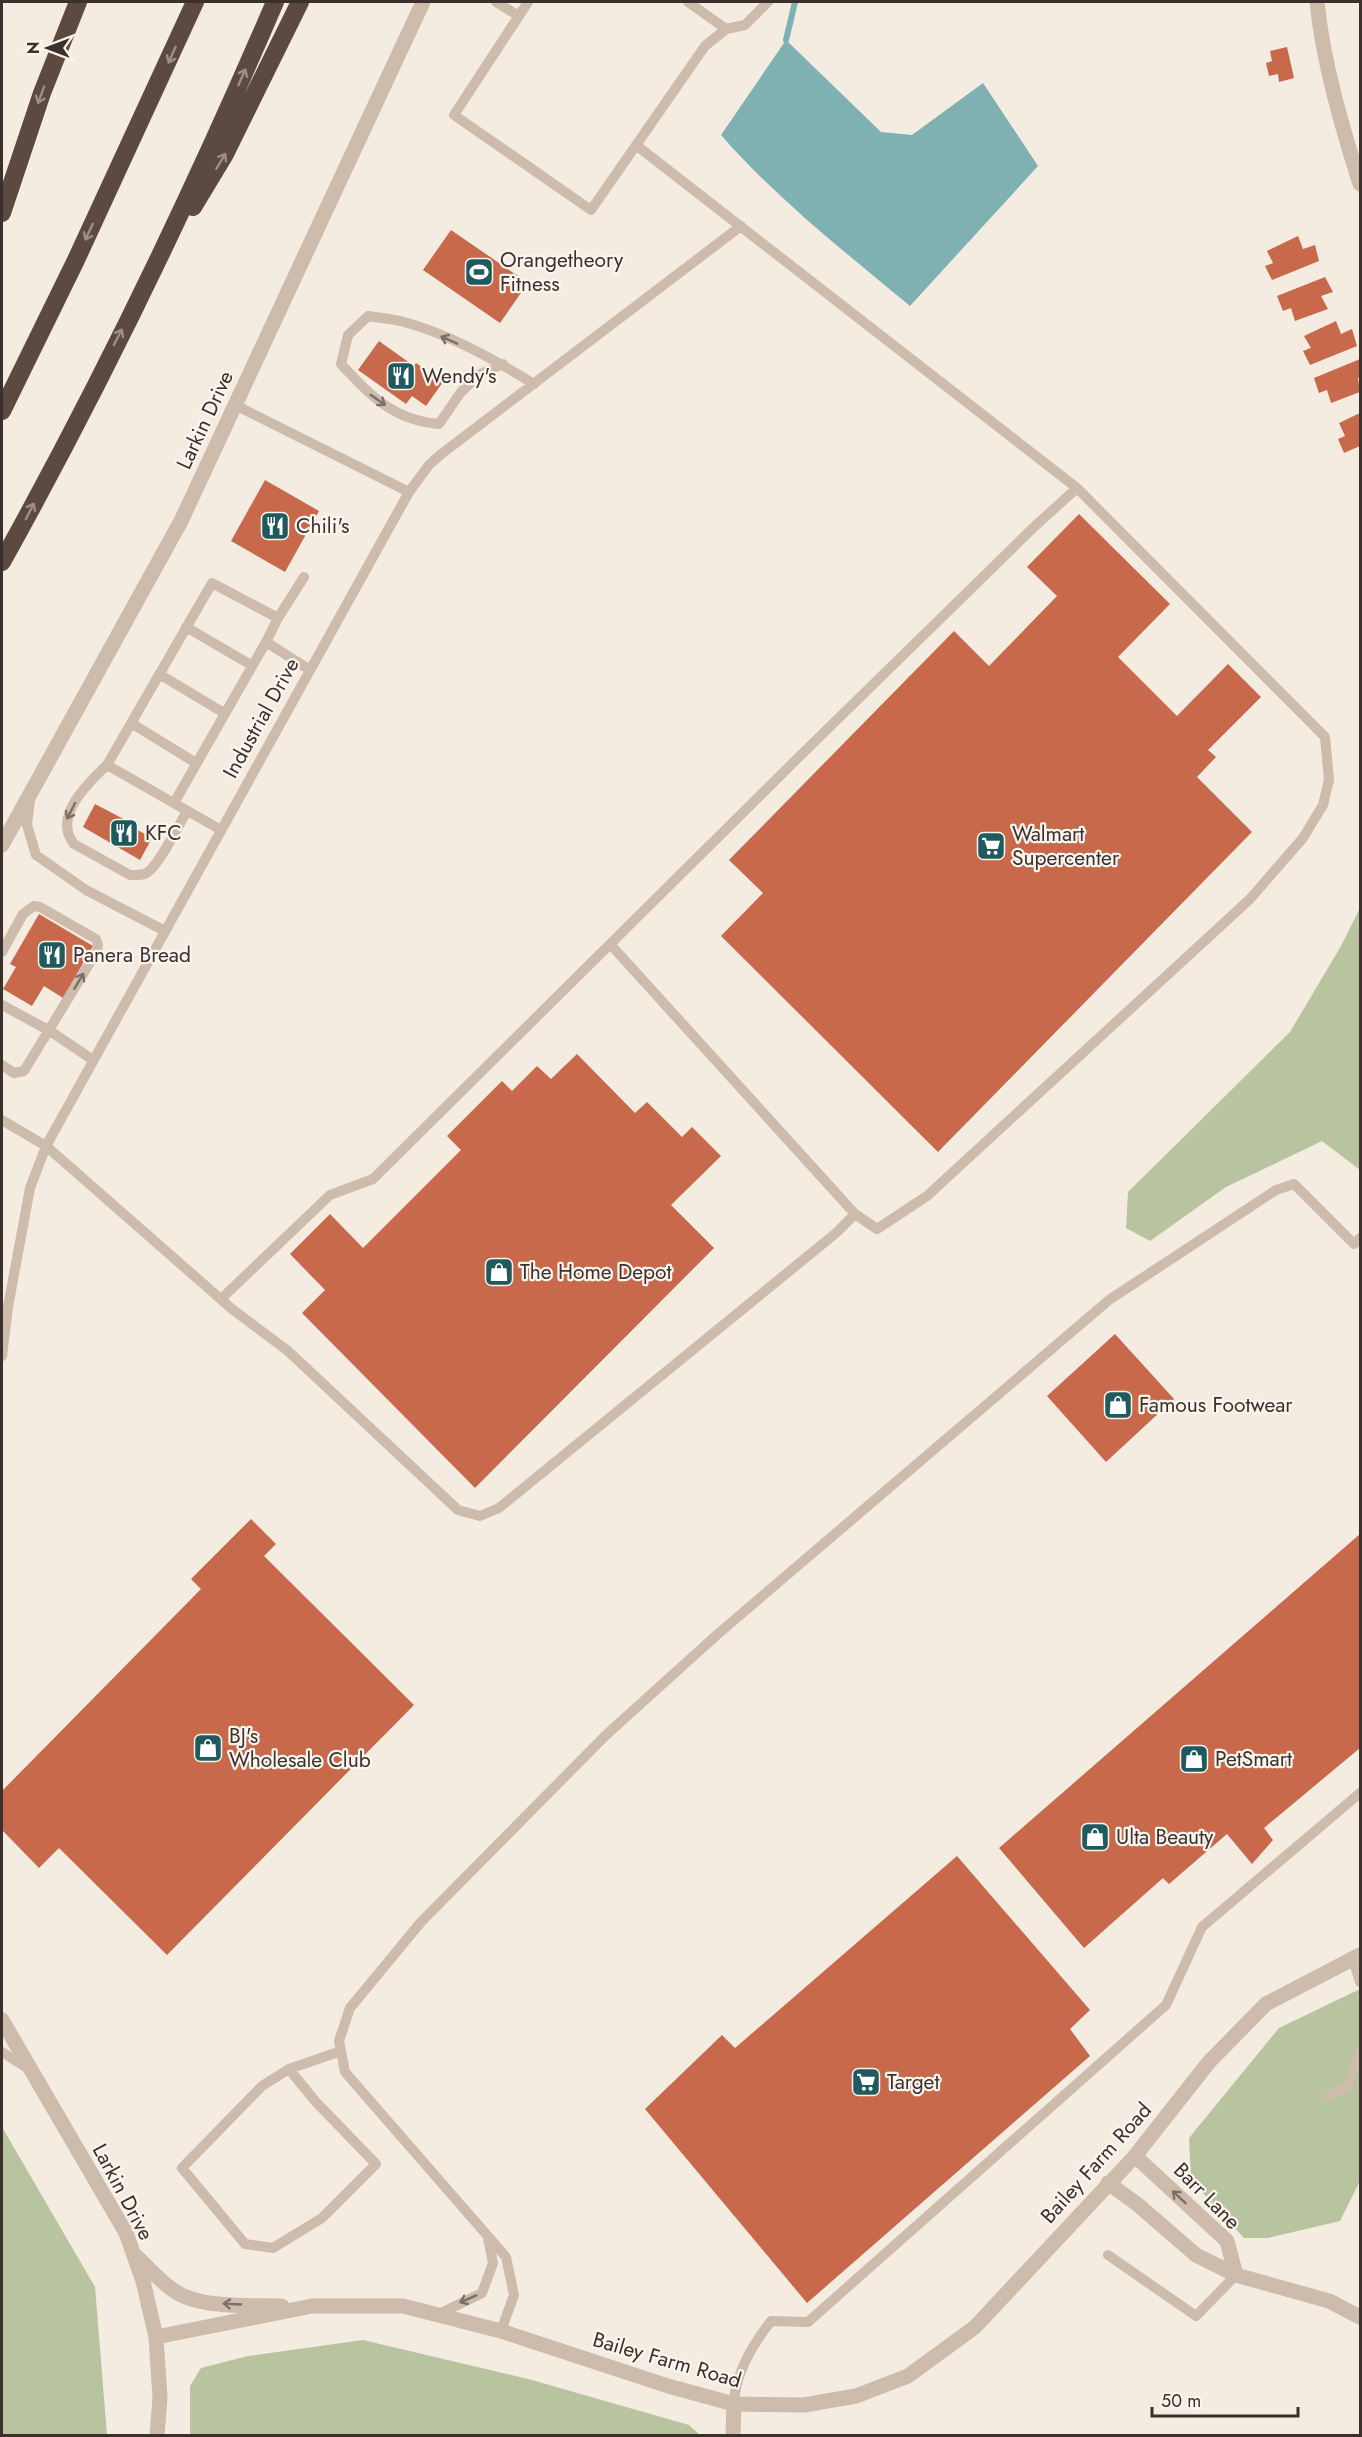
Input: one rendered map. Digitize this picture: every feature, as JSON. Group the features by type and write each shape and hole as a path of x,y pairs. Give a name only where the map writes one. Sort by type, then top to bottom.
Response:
{"highway":[{"path":"2,213 42,93 78,2"},
{"path":"2,411 76,260 195,2"},
{"path":"2,562 136,301 214,139 275,2"},
{"path":"136,301 225,154 300,2"}],"street":[{"name":"Larkin Drive","path":"2,845 181,520 423,2"},
{"path":"404,44 436,2"},
{"path":"1317,2 1319,26 1360,184"},
{"name":"Bailey Farm Road","path":"156,2337 312,2306 404,2306 501,2331 668,2386 734,2404 814,2403 856,2396 908,2376 975,2327 1135,2156 1209,2062 1266,2004 1357,1957"},
{"name":"Larkin Drive","path":"2,2020 126,2233 134,2254 156,2337 160,2397 157,2436"},
{"name":"Barr Lane","path":"1135,2156 1227,2241 1236,2274"},
{"path":"1108,2183 1196,2255 1236,2274 1329,2301 1360,2317"},
{"path":"134,2254 174,2291 192,2300 312,2306"},
{"path":"733,2436 734,2404"}],"lane":[{"path":"496,2 519,16"},
{"path":"528,2 454,115 591,210 705,46 726,28 745,25 768,2"},
{"path":"688,2 726,28"},
{"path":"611,945 855,1214 877,1229 927,1196 1250,899 1303,838 1323,805 1329,780 1325,737 1077,488 636,146"},
{"name":"Industrial Drive","path":"2,1356 8,1307 30,1188 46,1146 409,492 429,465 440,455 741,226"},
{"path":"503,364 480,374 461,392 439,424 417,422 376,400 341,364 348,335 368,316 405,322 503,364 534,384"},
{"path":"235,405 409,492"},
{"path":"221,1299 330,1195 373,1179 812,744 1034,527 1077,488"},
{"path":"174,803 278,618 304,577"},
{"path":"187,811 155,864 148,872 138,876 130,875 74,844 66,828 66,819 89,782 107,765 212,583 278,618"},
{"path":"186,627 251,665"},
{"path":"266,642 310,670"},
{"path":"159,674 224,712"},
{"path":"131,723 196,763"},
{"path":"107,765 221,830"},
{"path":"31,792 27,825 36,855 86,890 165,932"},
{"path":"2,952 23,914 33,906 40,907 96,939 98,945 97,951 50,1032 24,1071 14,1073 2,1065"},
{"path":"2,1005 93,1060"},
{"path":"2,1120 46,1146 221,1299 288,1351 458,1510 480,1516 499,1508 855,1214"},
{"path":"501,2331 514,2295 506,2258 345,2072 339,2041 350,2008 421,1922 606,1735 719,1632 1109,1300 1276,1190 1294,1184 1354,1244 1360,1239"},
{"path":"734,2404 734,2387 756,2340 771,2321 808,2322 1166,2005 1202,1927 1360,1793"},
{"path":"1357,1957 1360,1982"},
{"path":"2,2052 30,2070"},
{"path":"289,2069 315,2101 376,2164 322,2218 273,2248 245,2244 182,2168 262,2086 289,2069 341,2052"},
{"path":"1328,2096 1348,2086 1360,2052"},
{"path":"437,2315 482,2293 494,2263 487,2235"},
{"path":"1108,2256 1196,2316 1236,2274"}],"green space":[{"path":"1360,908 1360,1170 1322,1141 1226,1187 1150,1241 1126,1228 1128,1192 1290,1032 1341,946"},
{"path":"1360,1989 1360,2181 1340,2221 1268,2238 1244,2238 1191,2180 1189,2138 1279,2028"},
{"path":"2,2127 95,2287 107,2435 2,2435"},
{"path":"363,2340 532,2380 689,2425 700,2435 190,2435 190,2386 201,2368 248,2356"}],"water":[{"path":"786,40 881,132 912,135 983,83 1038,166 910,306 788,203 721,135"}],"building":[{"path":"1287,47 1294,78 1279,82 1278,74 1269,76 1266,63 1272,61 1270,51"},
{"path":"451,230 528,283 500,323 423,270"},
{"path":"1298,236 1303,249 1315,245 1319,261 1272,280 1265,266 1273,263 1267,251"},
{"path":"1325,277 1333,292 1321,296 1328,309 1295,321 1291,308 1283,311 1277,296"},
{"path":"1336,321 1341,334 1352,329 1357,346 1310,365 1303,351 1311,348 1304,336"},
{"name":"Wendy's","path":"379,341 414,366 416,363 443,382 426,406 412,396 406,404 358,370"},
{"path":"1360,359 1360,377 1358,378 1360,392 1331,403 1327,390 1319,393 1314,378"},
{"path":"1360,413 1360,446 1344,453 1338,439 1345,436 1339,423"},
{"name":"Chili's","path":"265,480 319,511 285,572 231,541"},
{"name":"Walmart Supercenter","path":"1079,514 1170,604 1118,657 1177,716 1228,664 1261,697 1208,750 1216,757 1197,777 1252,832 938,1152 721,936 763,893 729,860 954,631 989,666 1057,596 1027,567"},
{"path":"95,804 135,825 134,828 152,838 140,860 83,827"},
{"name":"Panera Bread","path":"39,914 93,946 63,998 44,986 32,1006 3,989 16,967 10,964"},
{"name":"The Home Depot","path":"577,1054 635,1113 647,1102 682,1137 692,1127 721,1156 671,1205 714,1248 475,1488 302,1313 325,1290 290,1254 330,1214 363,1248 461,1150 447,1136 502,1081 512,1091 537,1066 551,1079"},
{"path":"1115,1334 1174,1399 1106,1462 1047,1396"},
{"name":"BJ's Wholesale Club","path":"251,1519 276,1544 264,1556 414,1705 167,1955 59,1848 39,1868 2,1830 2,1791 201,1589 191,1579"},
{"path":"1360,1534 1360,1748 1264,1828 1273,1840 1252,1864 1227,1834 1169,1884 1163,1878 1084,1948 999,1848"},
{"name":"Target","path":"957,1856 1090,2010 1070,2029 1090,2056 807,2303 645,2109 722,2035 735,2048"}],"waterway":[{"path":"786,40 795,2"}],"place":[{"name":"Orangetheory Fitness","path":"479,272"},
{"name":"Wendy's","path":"401,376"},
{"name":"Chili's","path":"275,526"},
{"name":"KFC","path":"124,833"},
{"name":"Walmart Supercenter","path":"991,846"},
{"name":"Panera Bread","path":"52,955"},
{"name":"The Home Depot","path":"499,1272"},
{"name":"Famous Footwear","path":"1118,1405"},
{"name":"BJ's Wholesale Club","path":"208,1748"},
{"name":"PetSmart","path":"1194,1759"},
{"name":"Ulta Beauty","path":"1095,1837"},
{"name":"Target","path":"866,2082"}]}
